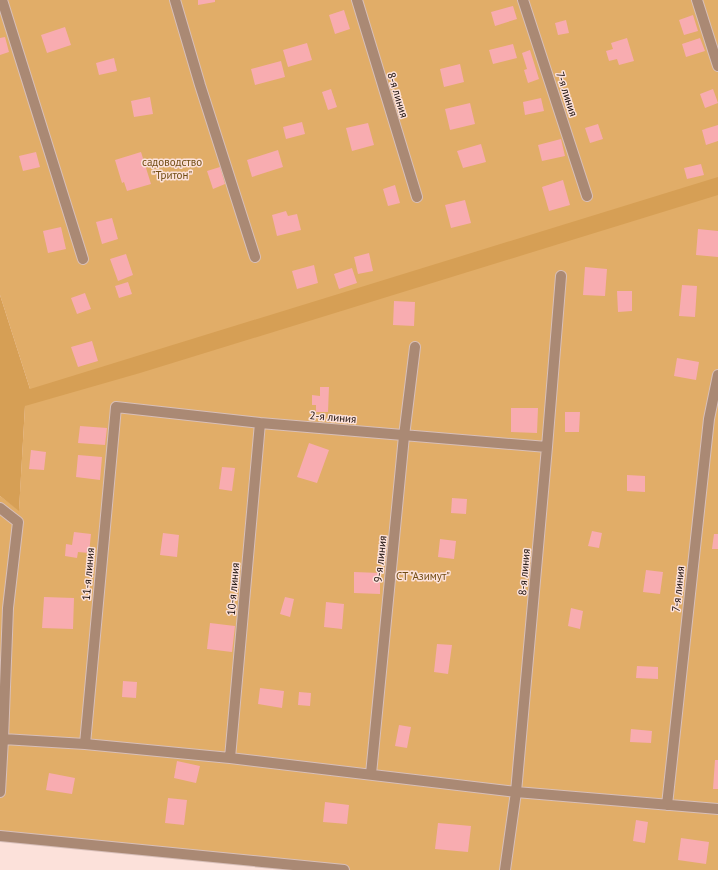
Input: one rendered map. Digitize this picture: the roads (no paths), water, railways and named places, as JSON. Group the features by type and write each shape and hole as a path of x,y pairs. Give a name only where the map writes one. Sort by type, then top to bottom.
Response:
{"street":[{"path":"2,0 84,259"},
{"path":"175,0 200,85 255,257"},
{"name":"8-я линия","path":"357,0 417,196"},
{"name":"7-я линия","path":"523,0 587,196"},
{"path":"697,0 718,66"},
{"name":"8-я линия","path":"505,870 516,792 561,276"},
{"name":"9-я линия","path":"372,774 404,436 415,347"},
{"name":"7-я линия","path":"666,805 718,375"},
{"name":"2-я линия","path":"116,407 260,423 547,447"},
{"name":"11-я линия","path":"85,744 116,407"},
{"name":"10-я линия","path":"230,758 260,423"},
{"path":"0,508 18,522 4,608 3,739 0,792"},
{"path":"3,739 85,744 230,758 516,792 718,809"},
{"path":"0,836 344,870"}],"park label":[{"name":"садоводство \"Тритон\"","path":"172,168"},
{"name":"СТ \"Азимут\"","path":"423,576"}]}
